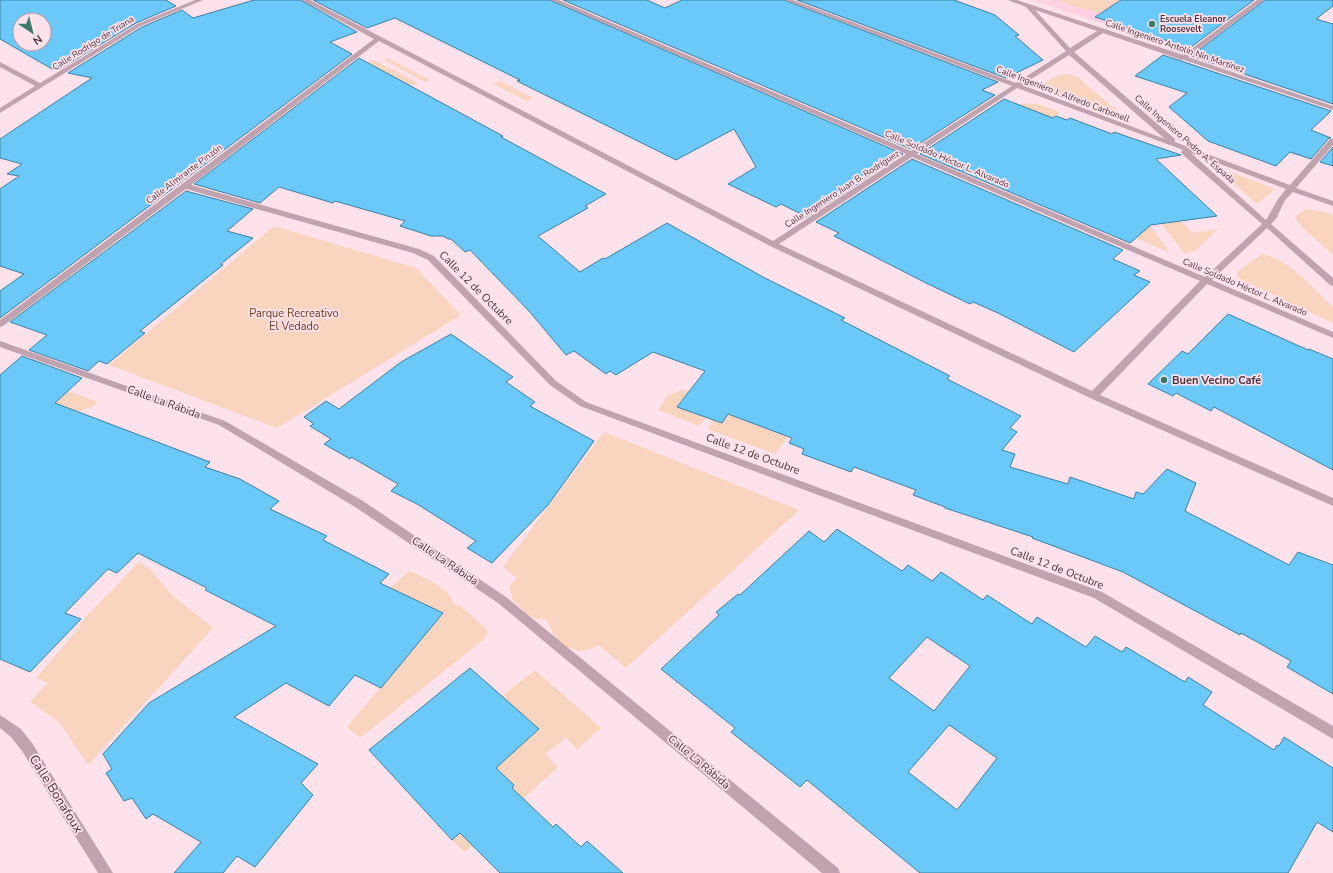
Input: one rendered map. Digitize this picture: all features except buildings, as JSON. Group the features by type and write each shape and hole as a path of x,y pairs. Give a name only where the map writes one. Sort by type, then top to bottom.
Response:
{"street":[{"name":"Calle Rodrigo de Triana","path":"0,111 139,25 200,0"},
{"path":"305,0 773,244 1093,396 1333,502"},
{"name":"Calle Soldado Héctor L. Alvarado","path":"554,0 1333,335"},
{"name":"Calle Ingeniero J. Alfredo Carbonell","path":"788,0 1333,204"},
{"name":"Calle Ingeniero Antolín Nin Martínez","path":"1011,0 1182,59 1333,108"},
{"path":"1182,59 1261,0"},
{"name":"Calle Ingeniero Pedro A. Espada","path":"1028,6 1069,51 1267,223 1333,283"},
{"name":"Calle Ingeniero Juan B. Rodríguez","path":"773,244 1101,31"},
{"name":"Calle Almirante Pinzón","path":"0,324 185,186 379,38"},
{"path":"0,64 40,86"},
{"path":"1093,396 1205,281 1272,219 1278,204 1333,141"},
{"name":"Calle 12 de Octubre","path":"185,186 416,251 431,258 553,383 583,404 1098,595 1333,733"},
{"name":"Calle La Rábida","path":"0,344 222,423 359,504 502,600 833,873"},
{"name":"Calle Bonafoux","path":"0,721 16,733 27,747 106,873"}],"shaded area":[{"name":"Escuela Eleanor Roosevelt","path":"1032,0 1238,0 1177,45 1168,46"}],"green space":[{"path":"1059,0 1159,0 1101,13 1071,6"},
{"path":"388,58 430,80 425,82 384,60"},
{"path":"373,60 418,83 411,86 389,74 386,75 360,69"},
{"path":"1067,74 1076,76 1119,112 1118,114 1115,115 1055,94 1050,92 1044,85 1051,78"},
{"path":"500,81 533,98 527,101 493,84"},
{"path":"1028,103 1038,104 1060,112 1053,118 1032,110 1026,113 1019,105"},
{"path":"1221,169 1271,187 1274,190 1257,204 1220,171"},
{"path":"1305,209 1325,212 1333,215 1333,255 1299,224 1295,217"},
{"path":"1158,219 1180,221 1193,233 1218,229 1196,250 1185,254"},
{"name":"Parque Recreativo El Vedado","path":"274,226 416,268 461,315 277,428 109,365"},
{"path":"1150,226 1170,253 1132,236"},
{"path":"1262,254 1273,257 1292,268 1309,283 1333,307 1333,323 1244,281 1237,276 1238,271"},
{"path":"681,389 689,391 677,407 705,418 699,426 658,410 668,395 678,392"},
{"path":"68,391 98,402 92,407 0,448"},
{"path":"728,414 759,426 762,421 797,424 775,454 708,429 713,420 721,424"},
{"path":"604,432 799,510 626,668 598,645 586,650 574,650 568,648 558,640 544,618 538,619 527,615 512,599 510,586 517,578 503,567"},
{"path":"139,562 149,568 171,594 213,628 88,765 62,726 30,702 48,683 36,678 81,626 79,624"},
{"path":"409,571 436,584 448,594 455,605 459,605 487,629 487,634 483,640 360,738 347,727 443,613 390,588"},
{"path":"535,670 601,728 577,749 566,737 546,754 558,767 465,852 452,840 514,786 496,768 538,729 502,696"}],"place":[{"name":"Escuela Eleanor Roosevelt","path":"1152,24"},
{"name":"Buen Vecino Café","path":"1164,380"}]}
